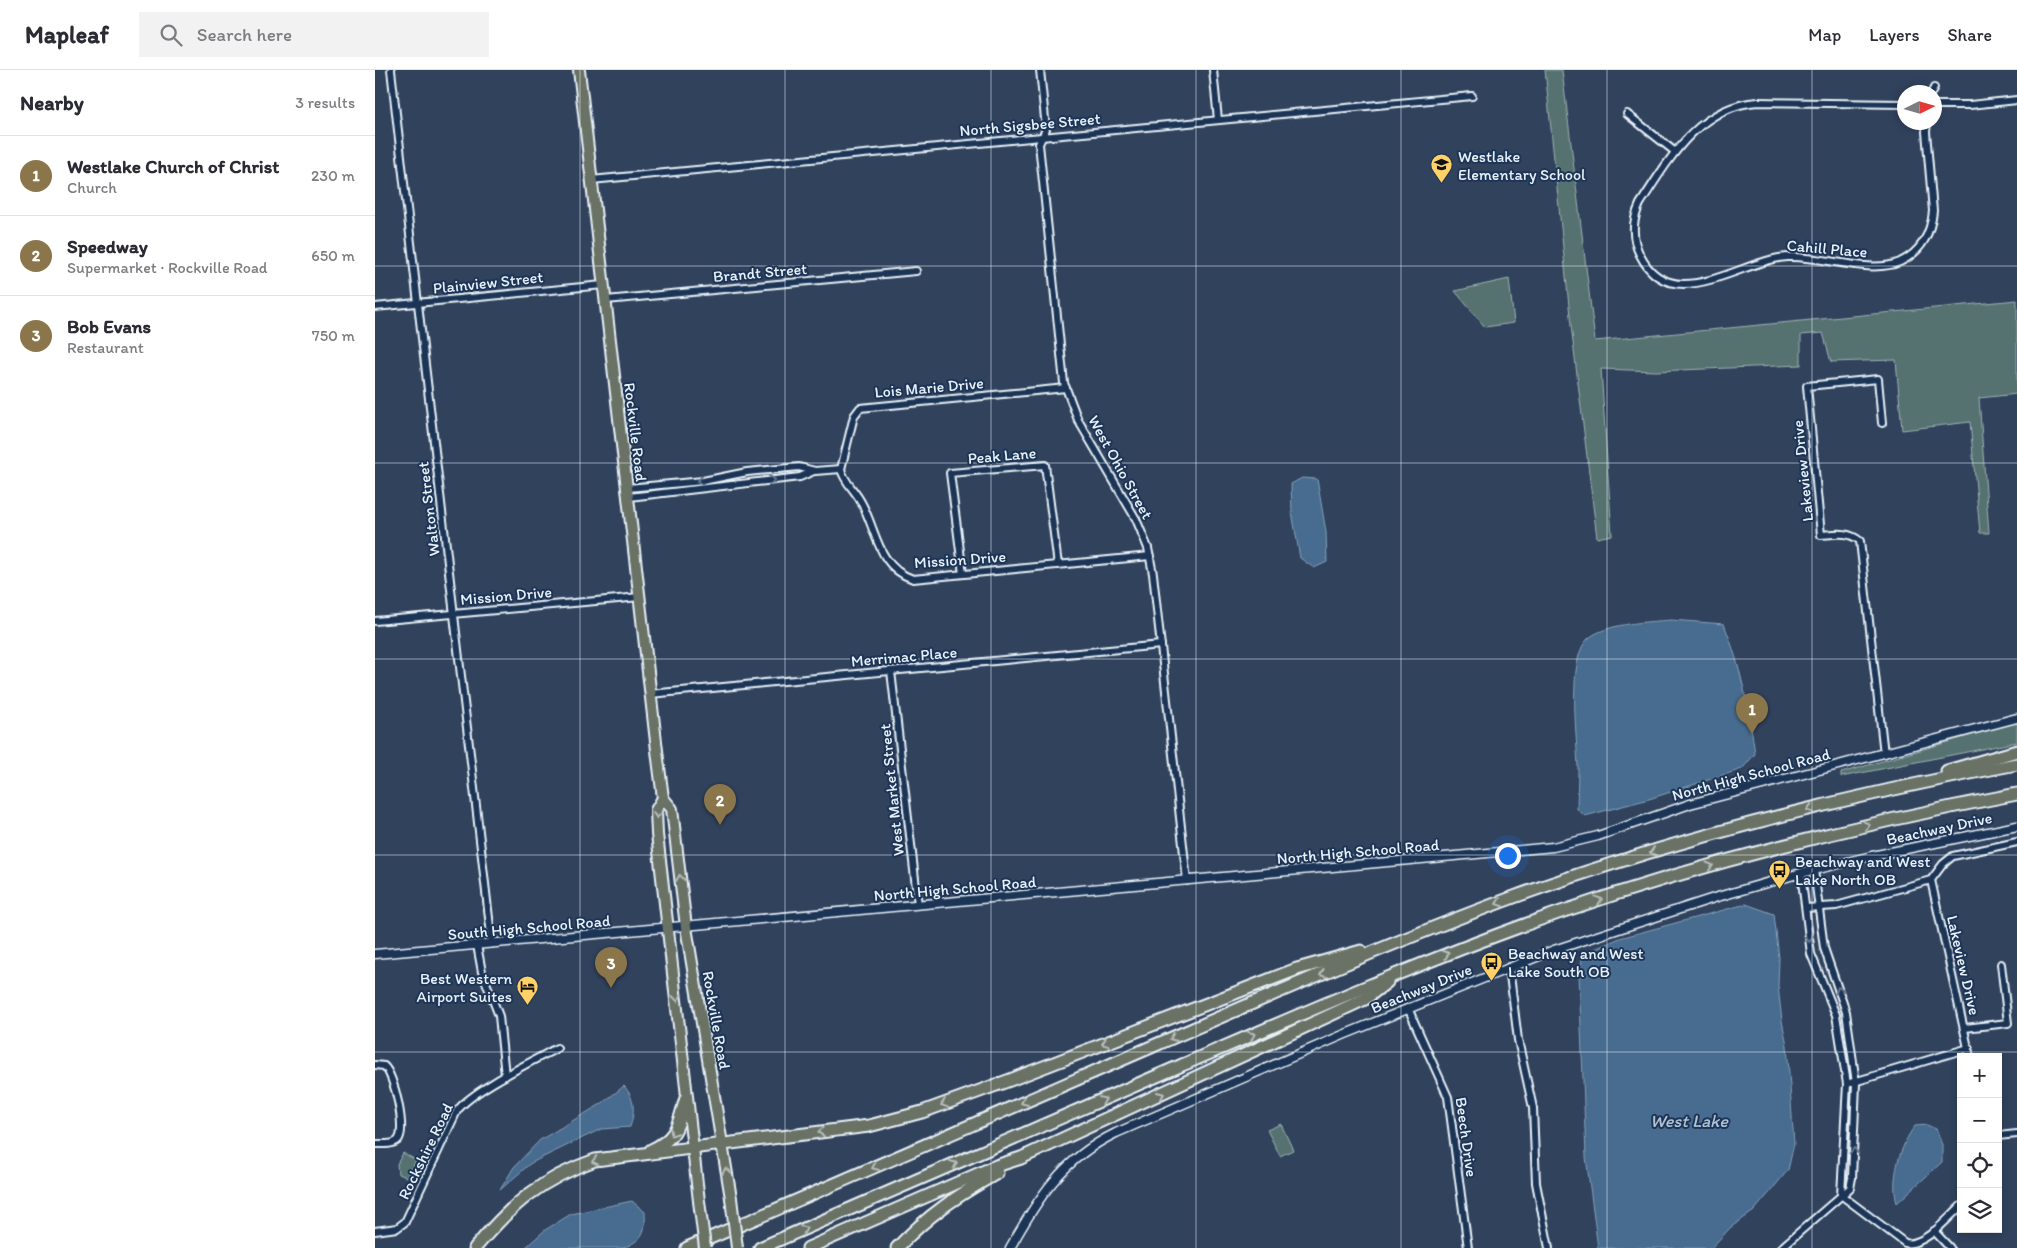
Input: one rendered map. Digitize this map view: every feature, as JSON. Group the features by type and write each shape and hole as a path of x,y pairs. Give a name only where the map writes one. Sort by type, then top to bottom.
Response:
{"highway":[{"path":"687,1248 1259,1000 1416,934 1517,896 1704,836 1857,797 2017,751"},
{"path":"1857,797 2017,764"},
{"path":"760,1248 1401,972 1565,910 1741,857 1808,839 1919,813 2017,794"},
{"path":"475,1248 516,1203 554,1177 595,1160 869,1126 922,1112 1297,970 1416,934"},
{"path":"897,1248 926,1219 947,1203 1021,1158 1365,999 1401,972"},
{"path":"643,1154 663,1144 673,1136 686,1098"},
{"path":"808,1248 996,1166 1021,1158"}],"main road":[{"name":"Rockville Road","path":"579,70 663,798 671,808 686,927 731,1198 737,1248"},
{"name":"Rockville Road","path":"663,798 656,810 686,1098 705,1248"}],"street":[{"name":"Walton Street","path":"391,70 493,944"},
{"name":"West Ohio Street","path":"1039,70 1046,129 1039,144 1066,388 1078,420 1136,520 1150,556 1187,881"},
{"path":"1213,70 1218,120"},
{"name":"North Sigsbee Street","path":"591,180 1472,96"},
{"path":"1942,104 1969,105 2017,100"},
{"name":"Cahill Place","path":"1897,104 1746,103 1730,108 1708,119 1674,151 1640,204 1635,221 1635,239 1641,257 1651,269 1663,278 1681,284 1702,283 1762,261 1785,257 1886,266 1900,262 1913,254 1927,236 1931,226 1933,211 1927,153 1927,130"},
{"path":"1627,114 1674,151"},
{"name":"Brandt Street","path":"606,300 916,271"},
{"name":"Plainview Street","path":"375,307 603,285"},
{"name":"Lakeview Drive","path":"1882,423 1878,379 1807,386 1821,534 1845,533 1853,535 1860,541 1884,754"},
{"name":"Lois Marie Drive","path":"841,469 854,416 860,408 1066,388"},
{"name":"Peak Lane","path":"963,574 950,473 1045,465 1058,565"},
{"path":"629,493 747,472 799,467 815,471 841,469"},
{"name":"Mission Drive","path":"841,469 843,477 860,499 868,515 883,556 893,568 913,579 1150,556"},
{"name":"Mission Drive","path":"375,621 640,597"},
{"name":"Merrimac Place","path":"650,694 1161,645"},
{"name":"West Market Street","path":"891,671 918,905"},
{"name":"North High School Road","path":"686,927 1564,845 1598,836 1690,804 2017,718"},
{"name":"Beachway Drive","path":"1010,1248 1049,1185 1078,1157 1103,1140 1408,1008 1554,950 1714,898 1872,856 2017,826"},
{"name":"Beachway Drive","path":"1931,880 1943,864 1953,856 2017,842"},
{"path":"1781,1248 1850,1188 1852,1178 1856,1081 1846,1012 1824,948 1814,870"},
{"path":"1801,874 1813,959 1836,1015 1847,1084 1841,1195"},
{"path":"1806,908 1835,906 1931,880"},
{"name":"Lakeview Drive","path":"1931,880 1970,1053"},
{"name":"South High School Road","path":"375,954 686,927"},
{"path":"477,945 482,972 499,1016 505,1076"},
{"path":"1965,1028 2008,1023 2001,964"},
{"path":"1509,967 1518,1040 1533,1108 1536,1183 1549,1248"},
{"name":"Beech Drive","path":"1408,1008 1448,1097 1468,1248"},
{"name":"Rockshire Road","path":"375,1231 400,1227 405,1222 458,1110 466,1102 505,1076 557,1048"},
{"path":"1847,1084 1969,1048"},
{"path":"375,1065 384,1066 390,1073 397,1100 400,1126 399,1139 396,1142 375,1144"},
{"path":"2002,1136 2017,1134"},
{"path":"1841,1195 1905,1245 1918,1243 1957,1210"},
{"path":"1934,1231 1950,1248"}],"green space":[{"path":"1545,70 1562,70 1595,341 2017,300 2017,394 1979,398 1989,533 1980,533 1970,422 1902,430 1896,360 1831,362 1823,333 1801,335 1801,365 1656,371 1601,369 1612,535 1597,538 1571,326"},
{"path":"1509,279 1514,323 1485,327 1455,291"},
{"path":"2017,722 2017,742 1841,777 1841,773"},
{"path":"1281,1124 1293,1150 1280,1156 1267,1130"},
{"path":"403,1153 416,1160 407,1177 398,1174 397,1164"}],"water":[{"path":"1302,478 1317,479 1326,532 1327,562 1314,568 1300,558 1292,512 1291,484"},
{"path":"1671,620 1724,624 1744,688 1755,754 1742,769 1649,799 1585,816 1577,809 1578,771 1575,721 1575,679 1582,646 1590,637 1598,632 1618,626"},
{"name":"West Lake","path":"1746,904 1774,914 1779,958 1778,986 1787,1045 1794,1144 1788,1170 1754,1211 1731,1227 1711,1248 1598,1248 1586,1157 1579,975 1583,954 1620,938"},
{"path":"624,1086 630,1095 633,1105 630,1127 601,1129 531,1163 500,1190 514,1167 540,1140 601,1104"},
{"path":"1927,1125 1936,1129 1942,1145 1942,1162 1897,1203 1895,1184 1901,1153 1915,1126"},
{"path":"632,1201 645,1212 645,1225 639,1238 630,1245 623,1248 525,1248 545,1230 571,1214"}],"place":[{"name":"Westlake Elementary School","path":"1442,184"},
{"name":"Westlake Church of Christ","path":"1752,734"},
{"name":"Speedway","path":"720,825"},
{"name":"Beachway and West Lake North OB","path":"1779,889"},
{"name":"Beachway and West Lake South OB","path":"1492,981"},
{"name":"Bob Evans","path":"611,988"},
{"name":"Best Western Airport Suites","path":"528,1006"}]}
